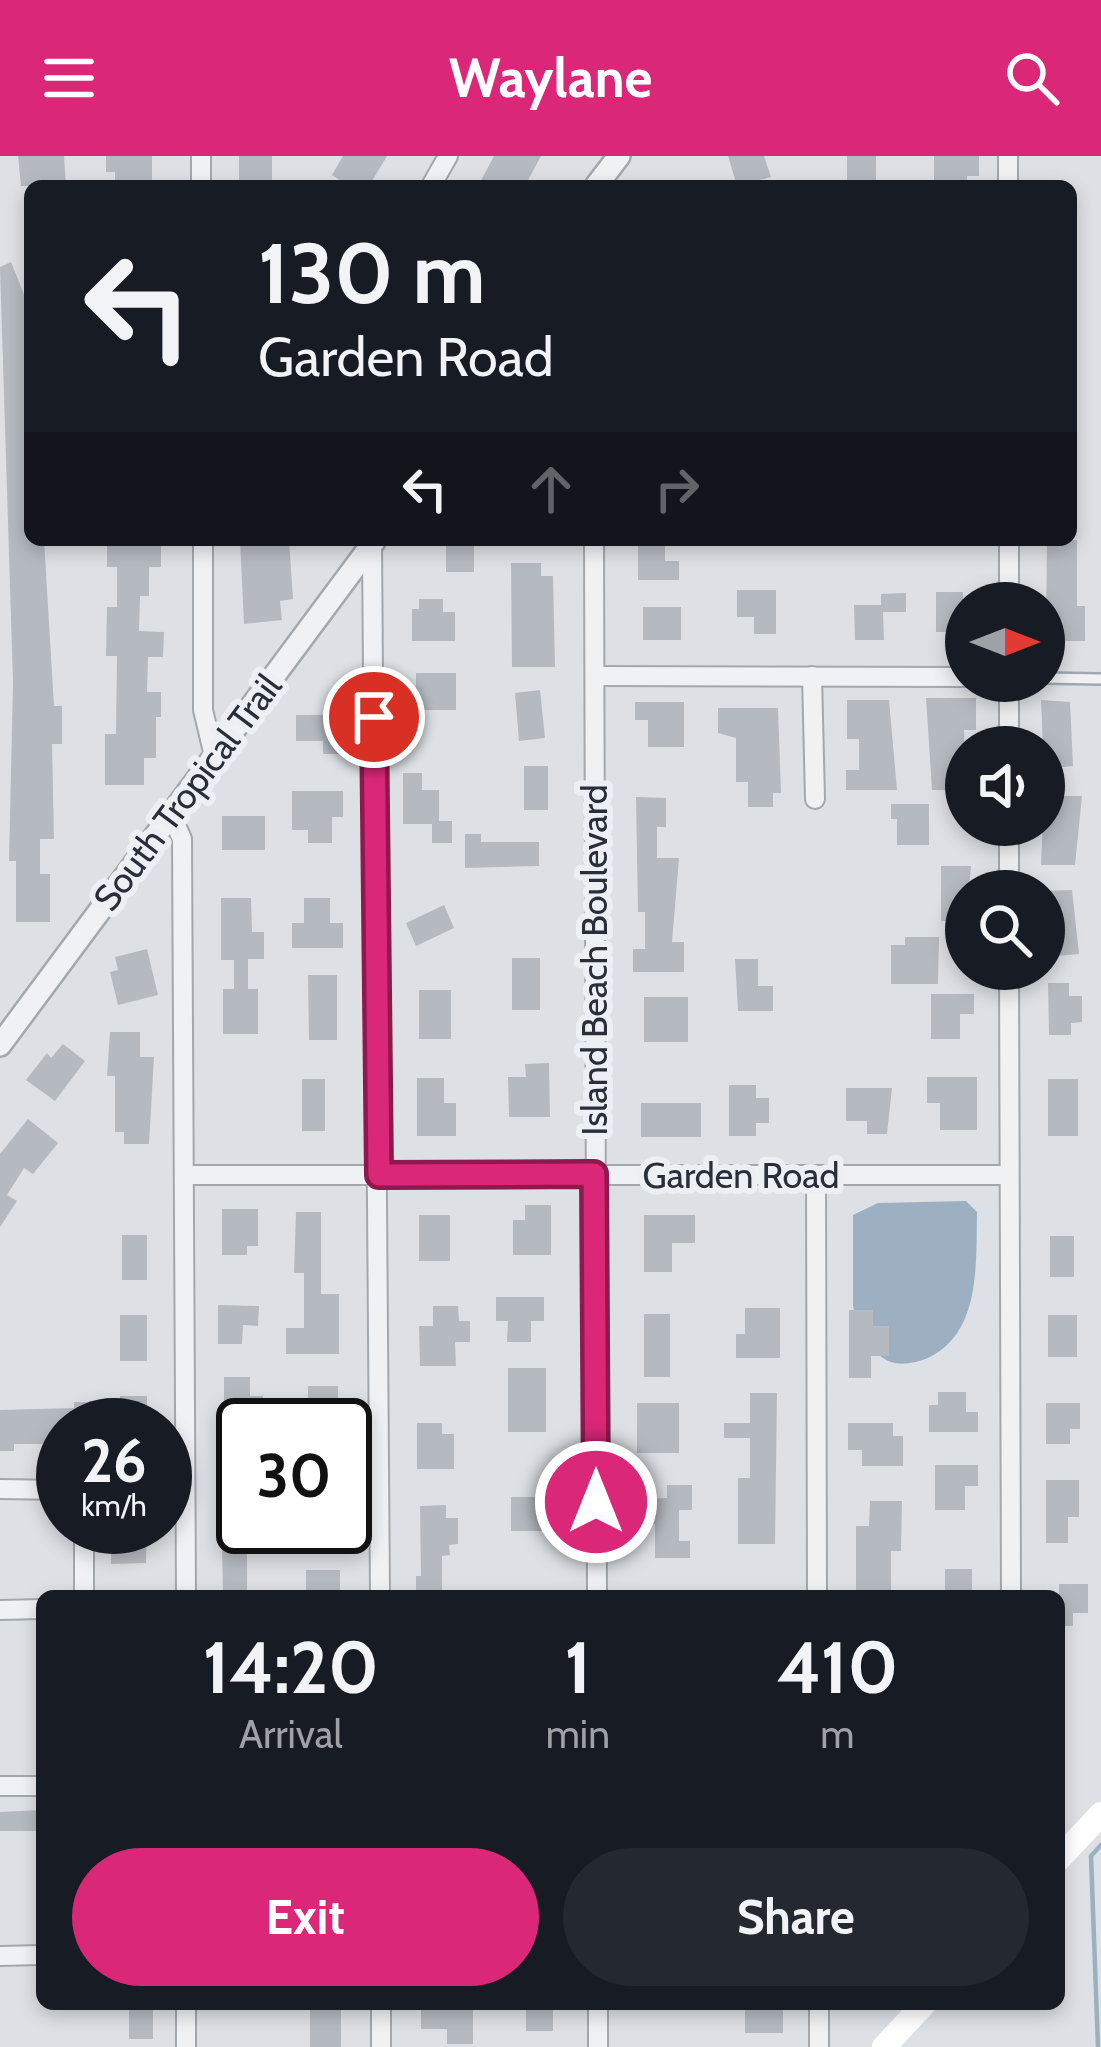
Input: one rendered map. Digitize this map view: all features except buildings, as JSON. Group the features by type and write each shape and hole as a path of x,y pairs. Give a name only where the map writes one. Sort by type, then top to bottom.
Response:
{"main road":[{"path":"1065,1853 1101,1814"},
{"path":"884,2047 918,2010"}],"street":[{"path":"601,180 619,156"},
{"path":"203,546 203,710 214,756"},
{"name":"South Tropical Trail","path":"0,1045 370,546"},
{"path":"373,546 380,1590"},
{"name":"Island Beach Boulevard","path":"595,546 597,1590"},
{"path":"1009,546 1009,582"},
{"path":"595,676 945,677"},
{"path":"812,676 815,799"},
{"path":"170,812 182,839 184,1175 178,1398"},
{"path":"1009,990 1011,1590"},
{"name":"Garden Road","path":"184,1175 1009,1175"},
{"path":"816,1176 817,1590"},
{"path":"0,1490 36,1490"},
{"path":"84,1554 84,1590"},
{"path":"182,1554 185,1590"},
{"path":"0,1610 36,1610"},
{"path":"0,1786 36,1786"},
{"path":"0,1956 36,1955"},
{"path":"186,2010 186,2047"},
{"path":"381,2010 381,2047"},
{"path":"598,2010 598,2047"},
{"path":"819,2010 819,2047"}],"lane":[{"path":"1065,678 1101,679"}],"water":[{"path":"966,1201 977,1212 975,1274 967,1315 945,1347 928,1358 905,1364 887,1360 860,1339 853,1306 853,1215 878,1203"}],"waterway":[{"path":"1098,2047 1091,1856 1101,1845"}],"route":[{"path":"374,717 379,1175 594,1174 596,1502"}]}
